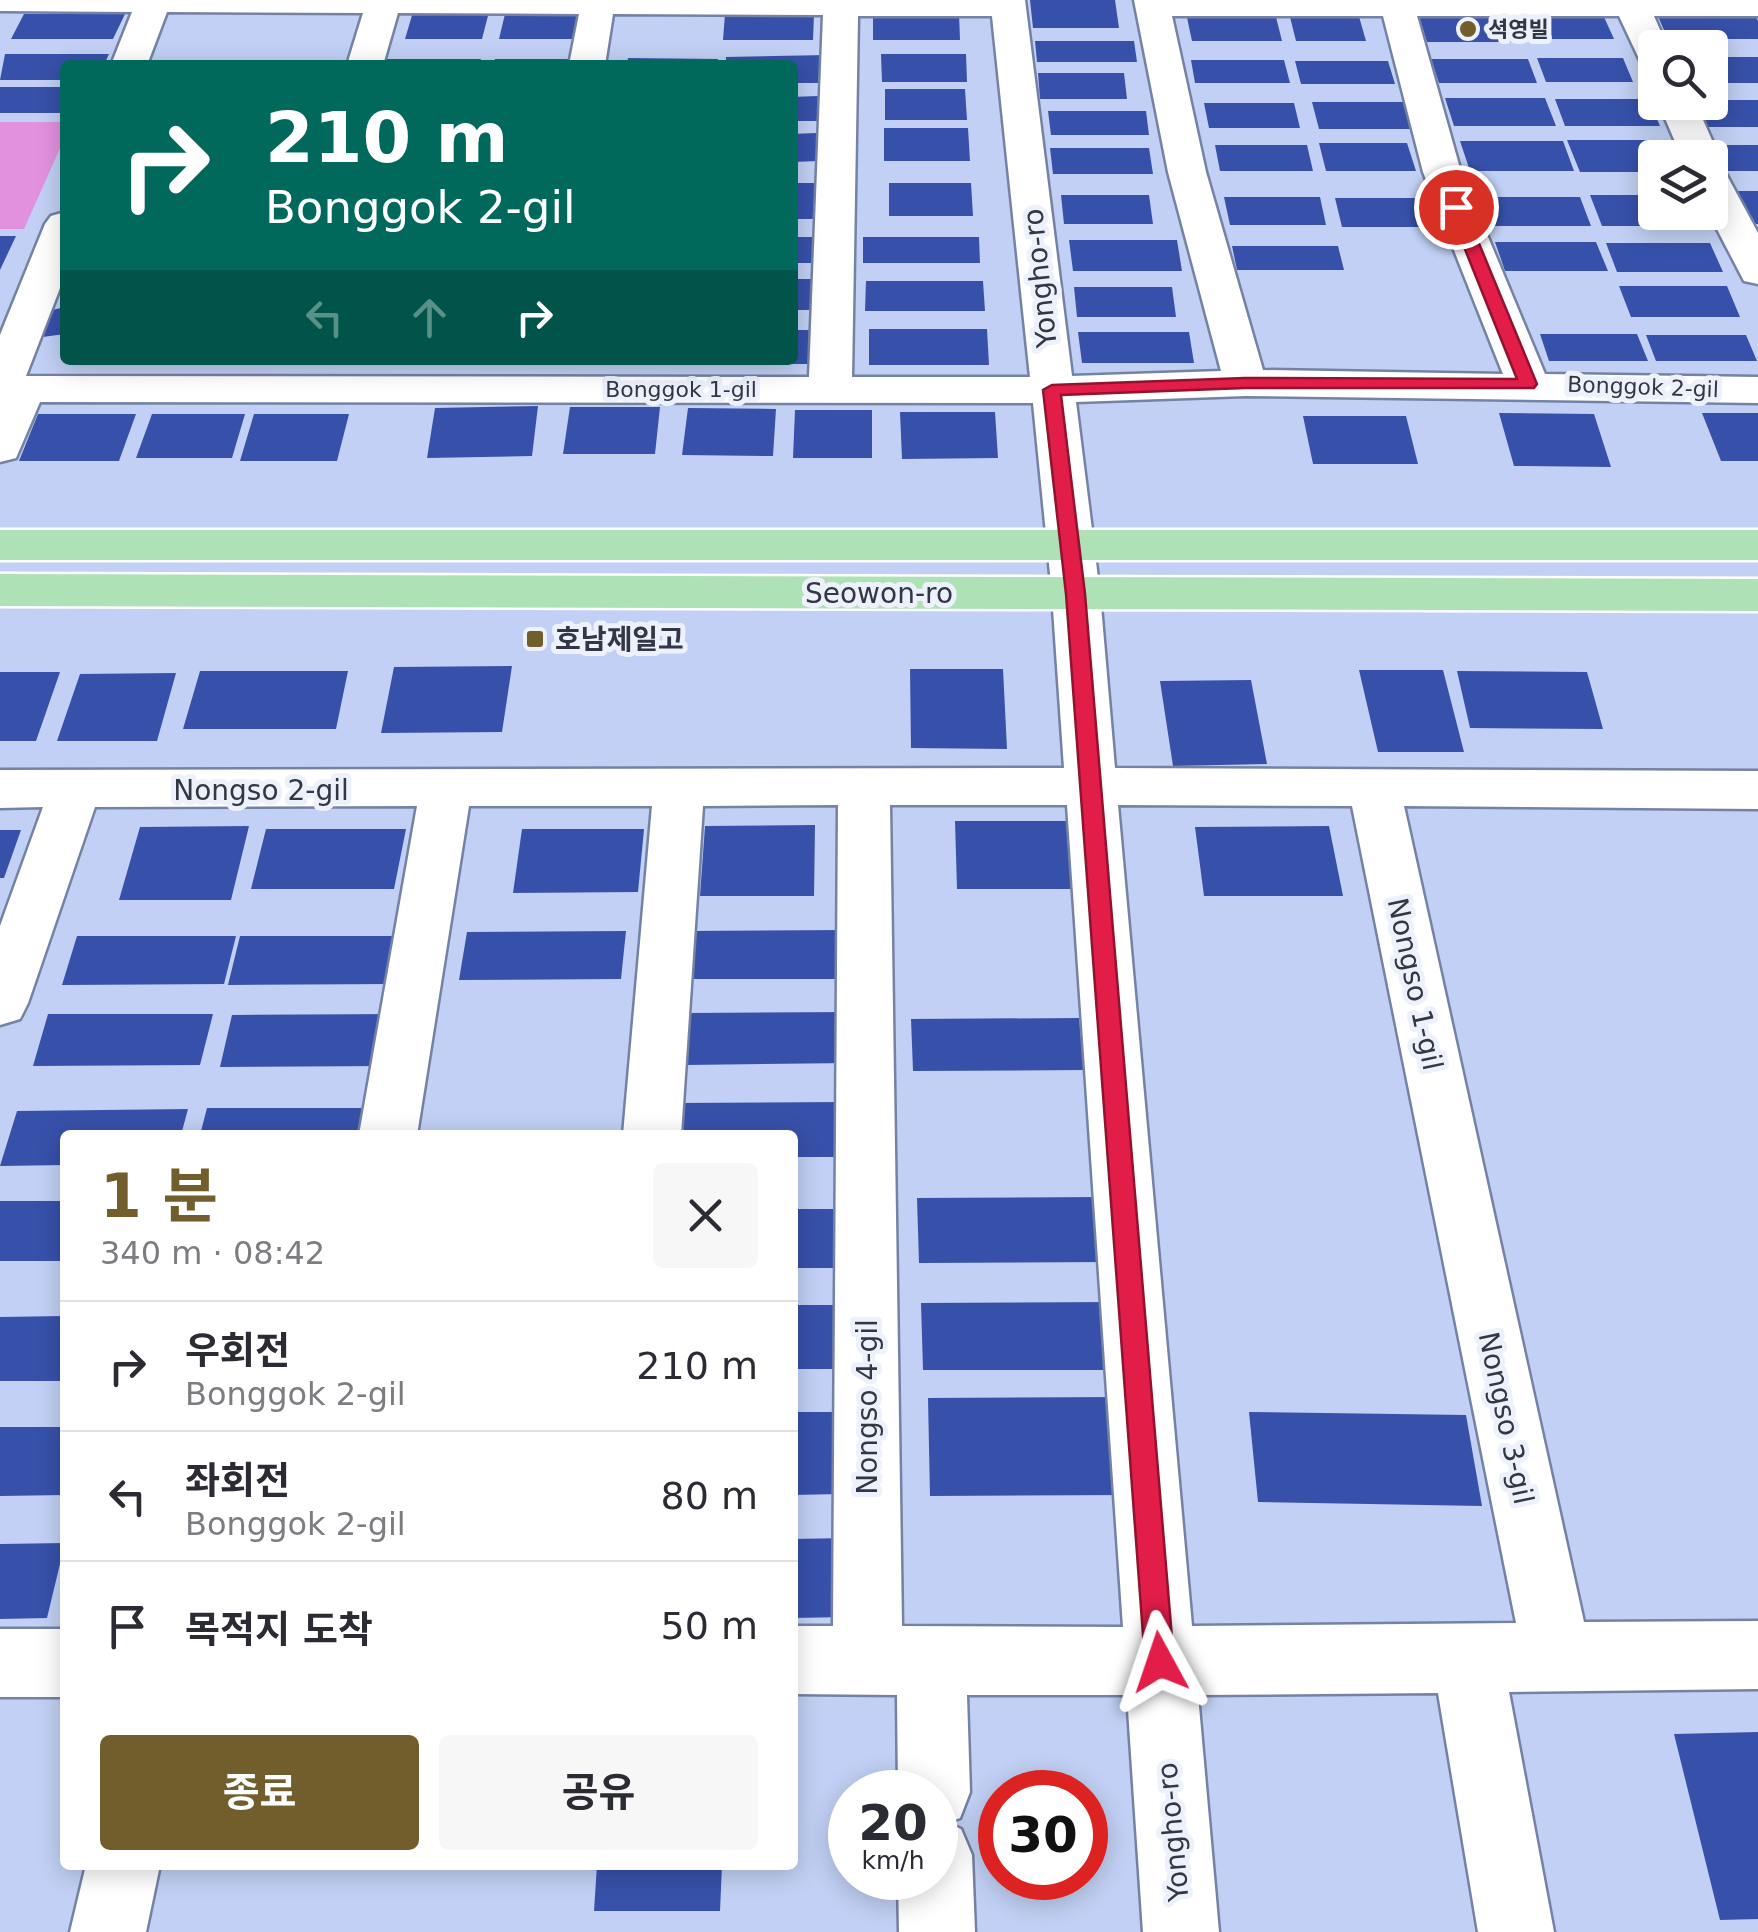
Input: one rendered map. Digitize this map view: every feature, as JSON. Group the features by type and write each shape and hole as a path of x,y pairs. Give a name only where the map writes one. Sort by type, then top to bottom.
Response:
{"main road":[{"name":"Seowon-ro","path":"0,590 1073,569 1758,545"},
{"name":"Seowon-ro","path":"0,546 1073,569 1758,595"}],"street":[{"path":"0,1 1009,3"},
{"path":"130,60 154,1"},
{"path":"367,60 384,2"},
{"path":"1630,2 1643,30"},
{"path":"1245,383 1187,172 1151,3 1630,2 1758,6"},
{"name":"Yongho-ro","path":"1009,3 1073,569 1182,1932"},
{"path":"589,60 598,4"},
{"path":"830,390 841,4"},
{"name":"Bonggok 2-gil","path":"1397,5 1442,172 1528,384"},
{"path":"1728,213 1758,272"},
{"path":"0,448 20,398 0,388 60,237"},
{"name":"Bonggok 1-gil","path":"0,388 271,374 535,375 830,390 1052,390"},
{"name":"Bonggok 2-gil","path":"1052,390 1245,383 1758,390"},
{"name":"Nongso 4-gil","path":"864,786 866,1154 899,1659 928,1770"},
{"path":"1090,786 1758,790"},
{"name":"Nongso 2-gil","path":"0,790 1090,786"},
{"path":"652,1130 679,787"},
{"name":"Nongso 1-gil","path":"1374,788 1456,1180"},
{"path":"391,1116 446,789"},
{"path":"0,1003 75,792"},
{"name":"Nongso 3-gil","path":"1456,1180 1557,1656"},
{"path":"798,1660 1160,1662 1758,1655"},
{"path":"1466,1656 1516,1932"},
{"path":"0,1664 60,1663"},
{"path":"108,1932 121,1870"},
{"path":"936,1900 937,1932"}],"shaded area":[{"path":"0,122 60,122 60,148 24,229 0,229"}],"building":[{"path":"1030,0 1115,0 1119,28 1033,28"},
{"path":"413,12 489,12 482,39 405,39"},
{"path":"1656,12 1753,12 1758,21 1758,39 1728,39 1728,30 1664,30"},
{"path":"873,13 959,13 960,40 873,40"},
{"path":"1186,13 1275,13 1282,41 1192,41"},
{"path":"1289,13 1358,13 1366,41 1296,41"},
{"path":"24,14 125,14 113,39 11,39"},
{"path":"505,14 578,14 573,39 499,39"},
{"path":"725,14 814,14 813,40 723,40"},
{"name":"셕영빌","path":"1419,17 1508,17 1518,42 1427,42"},
{"path":"1517,17 1604,17 1614,39 1526,39"},
{"path":"1035,41 1134,41 1137,62 1037,62"},
{"path":"5,54 109,54 106,60 60,60 60,80 0,80"},
{"path":"881,54 966,54 967,82 882,82"},
{"path":"827,55 826,83 798,83 798,60 726,57"},
{"path":"1728,57 1758,57 1758,83 1728,83"},
{"path":"628,58 718,59 718,60"},
{"path":"1537,58 1623,58 1633,82 1546,82"},
{"path":"385,59 481,59 481,60"},
{"path":"495,59 579,59 579,60"},
{"path":"1431,59 1528,59 1537,83 1439,83"},
{"path":"1191,60 1284,60 1290,83 1195,83"},
{"path":"1295,61 1388,61 1395,84 1301,84"},
{"path":"1038,73 1124,73 1127,99 1040,99"},
{"path":"0,87 60,87 60,113 0,113"},
{"path":"885,89 965,89 967,120 885,120"},
{"path":"818,96 819,121 798,121 798,97"},
{"path":"1445,98 1545,98 1556,126 1454,126"},
{"path":"1555,99 1638,99 1638,120 1657,120 1660,126 1565,126"},
{"path":"1728,100 1758,100 1758,127 1702,127 1699,120 1728,120"},
{"path":"1312,102 1403,102 1411,129 1319,129"},
{"path":"1204,103 1294,103 1300,128 1209,128"},
{"path":"1048,111 1146,111 1149,135 1051,135"},
{"path":"884,128 968,128 970,161 884,161"},
{"path":"816,133 819,161 798,162 798,134"},
{"path":"1567,140 1638,140 1638,172 1580,172"},
{"path":"1460,141 1563,141 1574,171 1470,171"},
{"path":"1319,143 1407,143 1416,171 1326,171"},
{"path":"1215,145 1307,145 1313,171 1220,171"},
{"path":"1728,145 1758,145 1758,171 1728,171"},
{"path":"1050,148 1149,148 1153,174 1053,174"},
{"path":"798,183 817,183 815,219 798,219"},
{"path":"889,183 971,183 973,216 889,216"},
{"path":"1733,191 1758,191 1758,224 1749,224"},
{"path":"1061,195 1149,195 1153,224 1064,224"},
{"path":"1590,195 1638,195 1638,226 1602,226"},
{"path":"1224,197 1320,197 1326,225 1230,225"},
{"path":"1476,197 1580,197 1591,226 1485,226"},
{"path":"1335,198 1420,198 1428,227 1342,227"},
{"path":"0,236 16,236 0,270"},
{"path":"798,237 815,237 816,263 798,263"},
{"path":"863,237 979,237 980,263 863,263"},
{"path":"1069,240 1177,240 1182,271 1073,271"},
{"path":"1495,242 1596,242 1608,271 1505,271"},
{"path":"1606,243 1710,243 1723,272 1617,272"},
{"path":"1232,246 1338,246 1344,270 1237,270"},
{"path":"798,279 823,279 820,310 798,310"},
{"path":"866,281 983,281 985,311 865,311"},
{"path":"1619,286 1727,286 1740,317 1631,317"},
{"path":"1074,287 1172,287 1176,317 1077,317"},
{"path":"60,308 60,335 35,338 44,312"},
{"path":"869,329 987,329 989,365 869,365"},
{"path":"798,330 818,330 818,364 798,364"},
{"path":"1078,332 1189,332 1194,363 1082,363"},
{"path":"1540,334 1637,334 1648,361 1549,361"},
{"path":"1646,335 1746,335 1757,361 1656,361"},
{"path":"538,406 532,456 427,458 435,408"},
{"path":"570,407 660,407 655,454 563,454"},
{"path":"688,408 776,409 773,456 682,455"},
{"path":"795,410 872,410 872,458 793,458"},
{"path":"900,412 995,412 998,458 902,459"},
{"path":"1499,413 1594,414 1611,467 1514,466"},
{"path":"1702,413 1758,413 1758,461 1721,461"},
{"path":"38,414 136,414 119,461 19,461"},
{"path":"152,414 245,414 232,458 136,458"},
{"path":"254,414 349,414 337,461 240,461"},
{"path":"1303,416 1406,416 1418,464 1313,464"},
{"path":"512,666 502,732 381,733 394,667"},
{"path":"910,669 1003,669 1007,749 911,748"},
{"path":"1359,670 1443,670 1464,752 1378,752"},
{"path":"200,671 348,671 336,729 183,729"},
{"path":"1457,671 1587,672 1603,729 1470,728"},
{"path":"0,672 60,672 36,741 0,741"},
{"path":"176,673 157,741 57,741 80,674"},
{"path":"1251,680 1267,764 1173,766 1160,681"},
{"path":"955,821 1066,821 1072,889 957,889"},
{"path":"815,825 814,896 700,896 705,826"},
{"path":"249,826 231,900 119,900 140,827"},
{"path":"1329,826 1343,896 1204,896 1195,827"},
{"path":"266,829 406,829 394,889 251,889"},
{"path":"522,829 644,829 638,892 513,893"},
{"path":"0,830 21,830 4,878 0,878"},
{"path":"846,930 846,979 684,979 687,931"},
{"path":"626,931 621,979 459,980 467,932"},
{"path":"77,936 236,936 224,984 62,985"},
{"path":"240,936 400,936 391,984 228,985"},
{"path":"852,1012 852,1063 685,1065 688,1013"},
{"path":"48,1014 213,1014 200,1065 33,1066"},
{"path":"397,1014 387,1066 220,1067 232,1015"},
{"path":"1079,1018 1084,1070 913,1071 911,1019"},
{"path":"845,1102 845,1157 798,1157 798,1130 673,1130 675,1103"},
{"path":"207,1108 377,1108 373,1130 201,1130"},
{"path":"188,1109 182,1130 60,1130 60,1165 0,1166 17,1111"},
{"path":"1102,1197 1108,1262 919,1263 917,1198"},
{"path":"0,1201 60,1201 60,1261 0,1261"},
{"path":"798,1209 846,1209 845,1268 798,1268"},
{"path":"1116,1302 1122,1370 923,1370 921,1303"},
{"path":"798,1305 842,1305 841,1369 798,1369"},
{"path":"60,1316 60,1381 0,1381 0,1317"},
{"path":"1124,1397 1133,1495 930,1496 928,1398"},
{"path":"798,1412 841,1412 840,1494 798,1495"},
{"path":"1249,1412 1466,1415 1482,1506 1258,1502"},
{"path":"0,1427 60,1427 60,1495 0,1496"},
{"path":"848,1538 848,1617 798,1618 798,1539"},
{"path":"60,1543 60,1564 47,1618 0,1619 0,1544"},
{"path":"1758,1732 1758,1919 1720,1920 1674,1734"},
{"path":"597,1870 722,1870 720,1911 594,1911"}],"place":[{"name":"셕영빌","path":"1468,29"},
{"name":"호남제일고","path":"535,639"}],"route":[{"path":"1160,1662 1076,594 1052,390 1245,383 1528,384 1456,207"}]}
